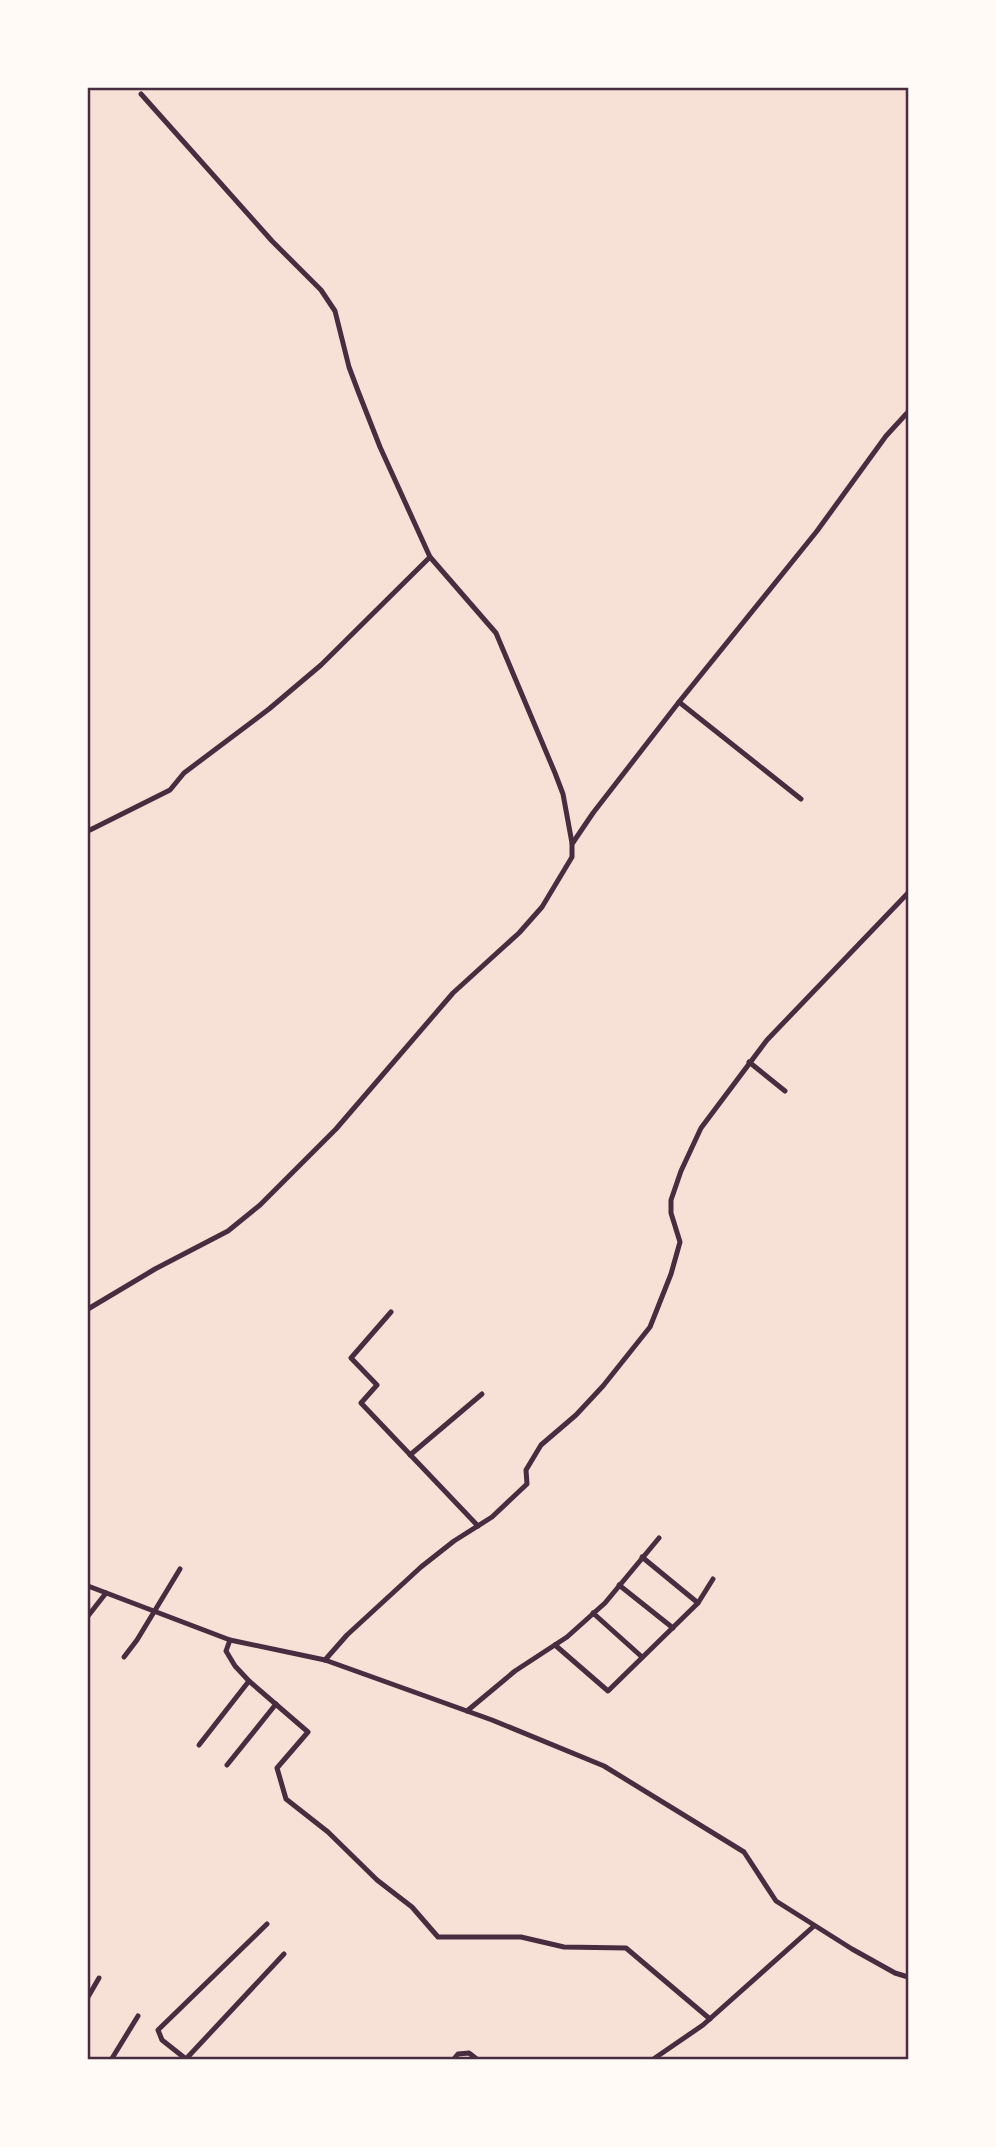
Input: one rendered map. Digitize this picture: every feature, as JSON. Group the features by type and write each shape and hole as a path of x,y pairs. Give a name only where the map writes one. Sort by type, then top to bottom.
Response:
{"street":[{"path":"88,1309 155,1269 228,1231 288,1178 336,1129 453,993 519,933 542,907 572,857 563,794 500,641 430,557 380,447 358,391 335,312 321,290 272,241 141,94"},
{"path":"572,844 679,702 817,531 886,436 908,412"},
{"path":"88,831 170,790 184,773 270,709 321,665 430,557"},
{"path":"679,702 802,799"},
{"path":"325,1660 346,1635 421,1567 492,1517 527,1484 526,1470 541,1445 576,1415 603,1386 650,1327 671,1274 680,1242 671,1213 671,1200 701,1128 767,1040 908,893"},
{"path":"749,1062 785,1091"},
{"path":"391,1312 351,1358 377,1385 360,1403 478,1526"},
{"path":"410,1455 482,1394"},
{"path":"467,1712 515,1671 593,1614 659,1538"},
{"path":"642,1557 698,1603"},
{"path":"124,1657 180,1569"},
{"path":"555,1644 608,1691 698,1603 713,1579"},
{"path":"619,1585 673,1628"},
{"path":"88,1586 230,1640 325,1660 604,1766 744,1852 776,1901 895,1973 908,1977"},
{"path":"88,1616 106,1593"},
{"path":"593,1614 642,1657"},
{"path":"230,1640 226,1651 235,1666 307,1732 277,1768 286,1798 328,1832 377,1880 412,1906 438,1937 521,1937 564,1947 626,1948 710,2019"},
{"path":"199,1745 249,1681"},
{"path":"227,1765 276,1704"},
{"path":"267,1924 158,2030 162,2040 186,2059 284,1954"},
{"path":"652,2060 710,2019 814,1926"},
{"path":"88,1997 99,1978"},
{"path":"111,2060 138,2016"},
{"path":"453,2060 458,2054 470,2053 478,2060"}]}
